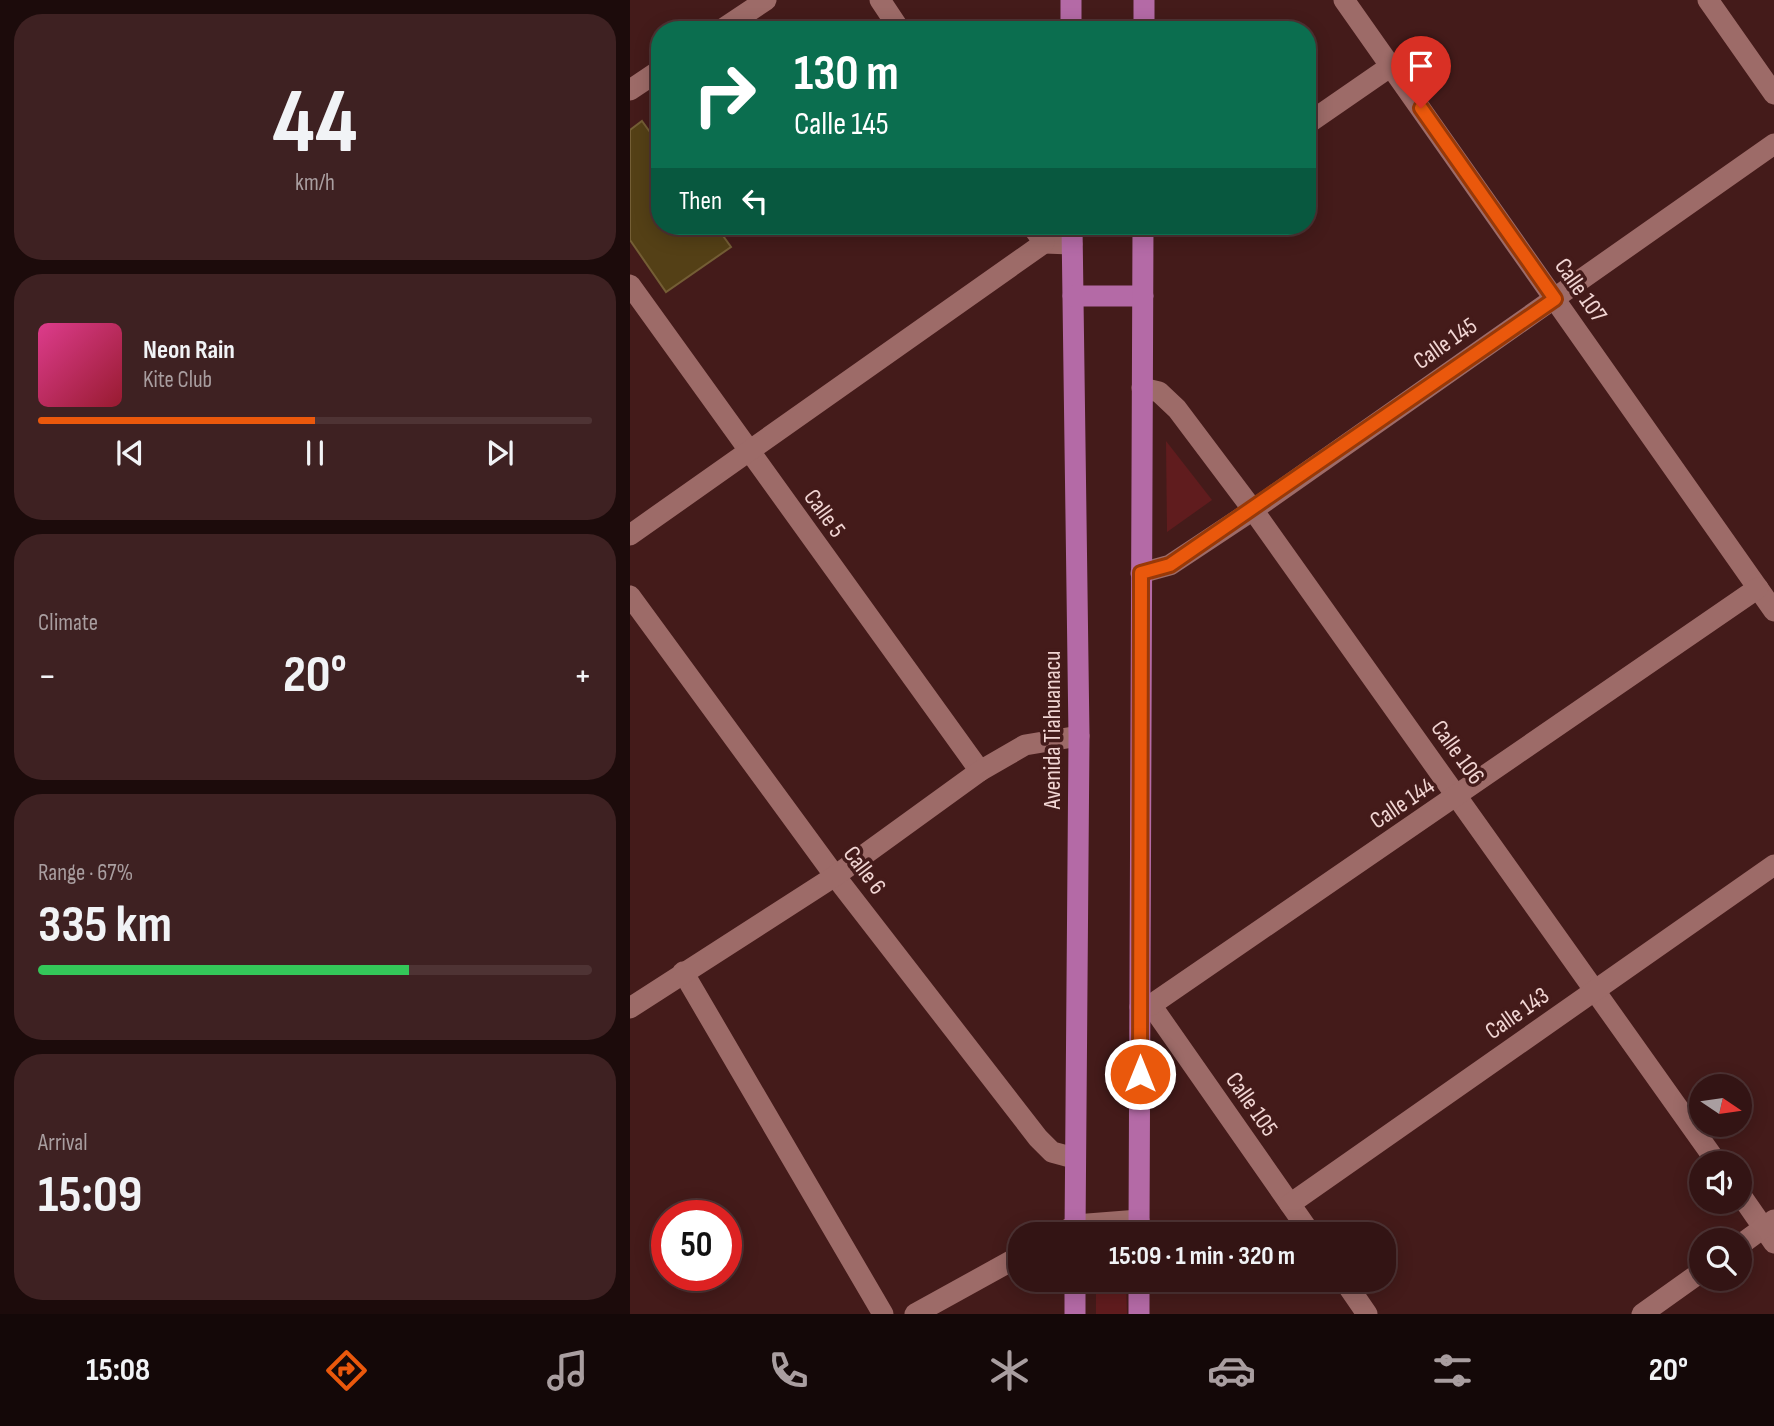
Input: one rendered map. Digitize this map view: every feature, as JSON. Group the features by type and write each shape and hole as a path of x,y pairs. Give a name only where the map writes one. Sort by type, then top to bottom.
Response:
{"main road":[{"path":"1071,0 1071,21"},
{"path":"1144,0 1144,21"},
{"name":"Avenida Tiahuanacu","path":"1070,1222 1074,1158 1079,736 1072,235"},
{"path":"1139,1222 1146,1006 1141,573 1143,235"},
{"path":"1073,296 1143,296"},
{"path":"1075,1292 1075,1314"},
{"path":"1139,1292 1139,1314"}],"street":[{"path":"734,21 766,0"},
{"path":"880,0 894,21"},
{"name":"Calle 107","path":"1345,0 1774,611"},
{"path":"1708,0 1774,94"},
{"path":"1316,118 1391,66"},
{"path":"630,90 651,76"},
{"name":"Calle 145","path":"1141,573 1170,565 1253,510 1774,144"},
{"path":"630,535 748,452 1037,235"},
{"name":"Calle 5","path":"630,285 979,771"},
{"name":"Calle 106","path":"1142,388 1159,392 1177,409 1253,510 1709,1151"},
{"name":"Calle 144","path":"1146,1006 1458,797 1758,588"},
{"name":"Calle 6","path":"630,596 835,876 1038,1138 1052,1152 1074,1158"},
{"path":"630,1007 835,876 979,771 1025,745 1079,736"},
{"name":"Calle 143","path":"1290,1205 1774,865"},
{"path":"683,972 883,1314"},
{"name":"Calle 105","path":"1146,1006 1302,1222"},
{"path":"1752,1208 1770,1230 1752,1239"},
{"path":"915,1314 1008,1263"},
{"path":"1642,1314 1689,1281"},
{"path":"1352,1292 1367,1314"}],"shaded area":[{"path":"1166,441 1212,500 1167,532"},
{"path":"1096,1292 1126,1292 1127,1314 1096,1314"}],"building":[{"path":"642,121 651,134 651,235 722,235 731,247 666,292 630,240 630,130"}],"route":[{"path":"1140,1074 1141,573 1150,573 1170,565 1555,299 1421,108"}]}
